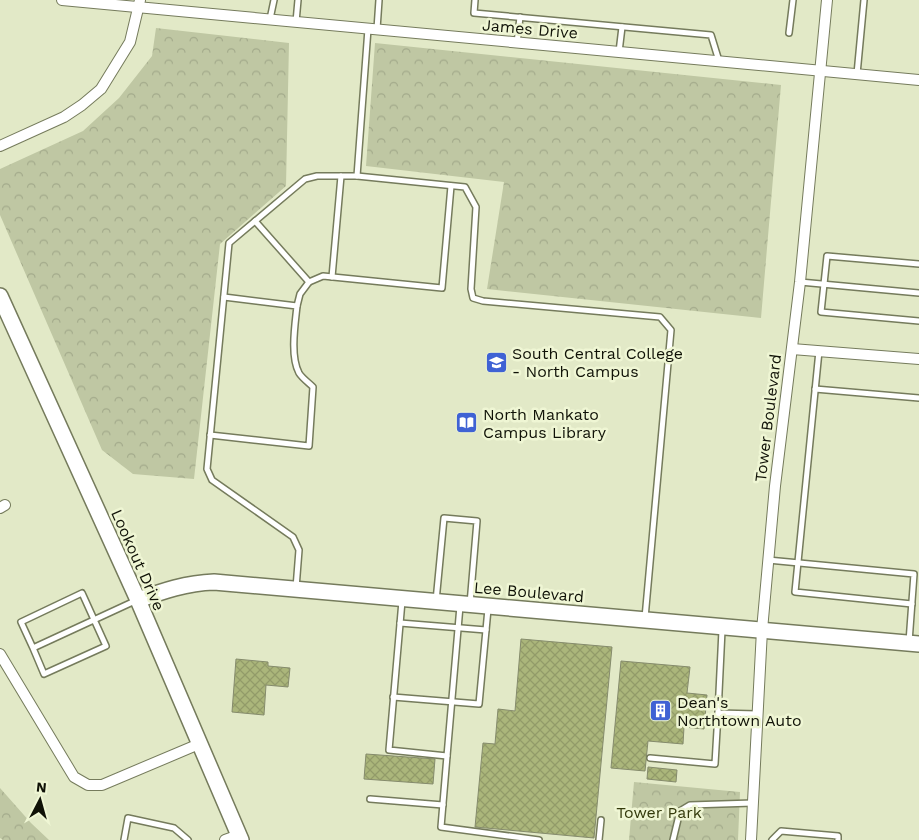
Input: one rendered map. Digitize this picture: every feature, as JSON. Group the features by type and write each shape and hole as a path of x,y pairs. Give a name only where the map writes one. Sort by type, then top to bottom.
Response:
{"street":[{"name":"James Drive","path":"62,0 139,4 270,20 919,80"},
{"name":"Tower Boulevard","path":"751,840 762,630 768,560 775,486 800,282 827,0"},
{"path":"0,146 64,117 101,89 130,42 139,4"},
{"name":"Lookout Drive","path":"0,296 138,600 199,744 235,838"},
{"path":"792,349 919,359"},
{"name":"Lee Boulevard","path":"138,600 195,582 214,582 914,644"},
{"path":"0,654 74,777 88,784 102,785 199,744"}],"lane":[{"path":"270,20 274,0"},
{"path":"296,22 298,0"},
{"path":"357,176 373,30 380,0"},
{"path":"475,0 474,13 711,35 719,62"},
{"path":"789,33 793,0"},
{"path":"857,74 864,0"},
{"path":"517,43 520,17"},
{"path":"619,52 622,26"},
{"path":"296,589 299,550 292,537 212,480 207,469 229,242 304,179 317,176 357,176 465,187 476,207 471,289 473,298 493,302 660,317 671,330 645,620"},
{"path":"332,277 341,176"},
{"path":"210,435 309,446 313,388 299,374 294,336 300,294 309,282 323,276 442,288 451,186"},
{"path":"255,221 309,282"},
{"path":"919,264 827,256 821,312 919,321"},
{"path":"800,282 919,293"},
{"path":"224,297 297,306"},
{"path":"819,351 795,592 912,604"},
{"path":"815,389 919,398"},
{"path":"436,601 444,518 477,521 465,604 459,628 441,827 539,840"},
{"path":"768,560 914,574 912,604 914,644"},
{"path":"82,594 106,646 44,674 33,648 21,622 82,594"},
{"path":"402,598 389,750 448,756"},
{"path":"33,648 138,600"},
{"path":"393,697 479,704 488,606"},
{"path":"400,623 486,630"},
{"path":"650,758 715,764 722,626"},
{"path":"718,713 758,714"},
{"path":"370,798 443,805"},
{"path":"673,840 680,811 690,805 753,803"},
{"path":"124,840 128,818 174,828 188,840"},
{"path":"599,840 601,820"},
{"path":"772,840 781,831 838,836 838,840"}],"green space":[{"path":"156,28 289,43 286,186 220,244 194,479 133,474 102,450 0,215 0,169 83,131 119,98 152,56"},
{"path":"375,43 781,85 761,318 487,289 504,182 366,166"},
{"name":"Tower Park","path":"634,782 740,792 738,840 629,840"},
{"path":"0,788 49,840 3,840 0,838"}],"building":[{"path":"521,639 612,647 594,838 475,827 483,743 495,744 498,709 515,711"},
{"path":"236,659 268,662 268,666 290,668 288,687 266,685 264,715 232,712"},
{"name":"Dean's Northtown Auto","path":"621,661 690,667 687,693 707,695 704,729 684,727 683,744 648,741 645,771 611,768"},
{"path":"366,754 435,759 433,784 364,779"},
{"path":"648,767 677,770 676,782 647,779"}],"place":[{"name":"South Central College - North Campus","path":"496,362"},
{"name":"North Mankato Campus Library","path":"467,423"},
{"name":"Dean's Northtown Auto","path":"661,711"}]}
